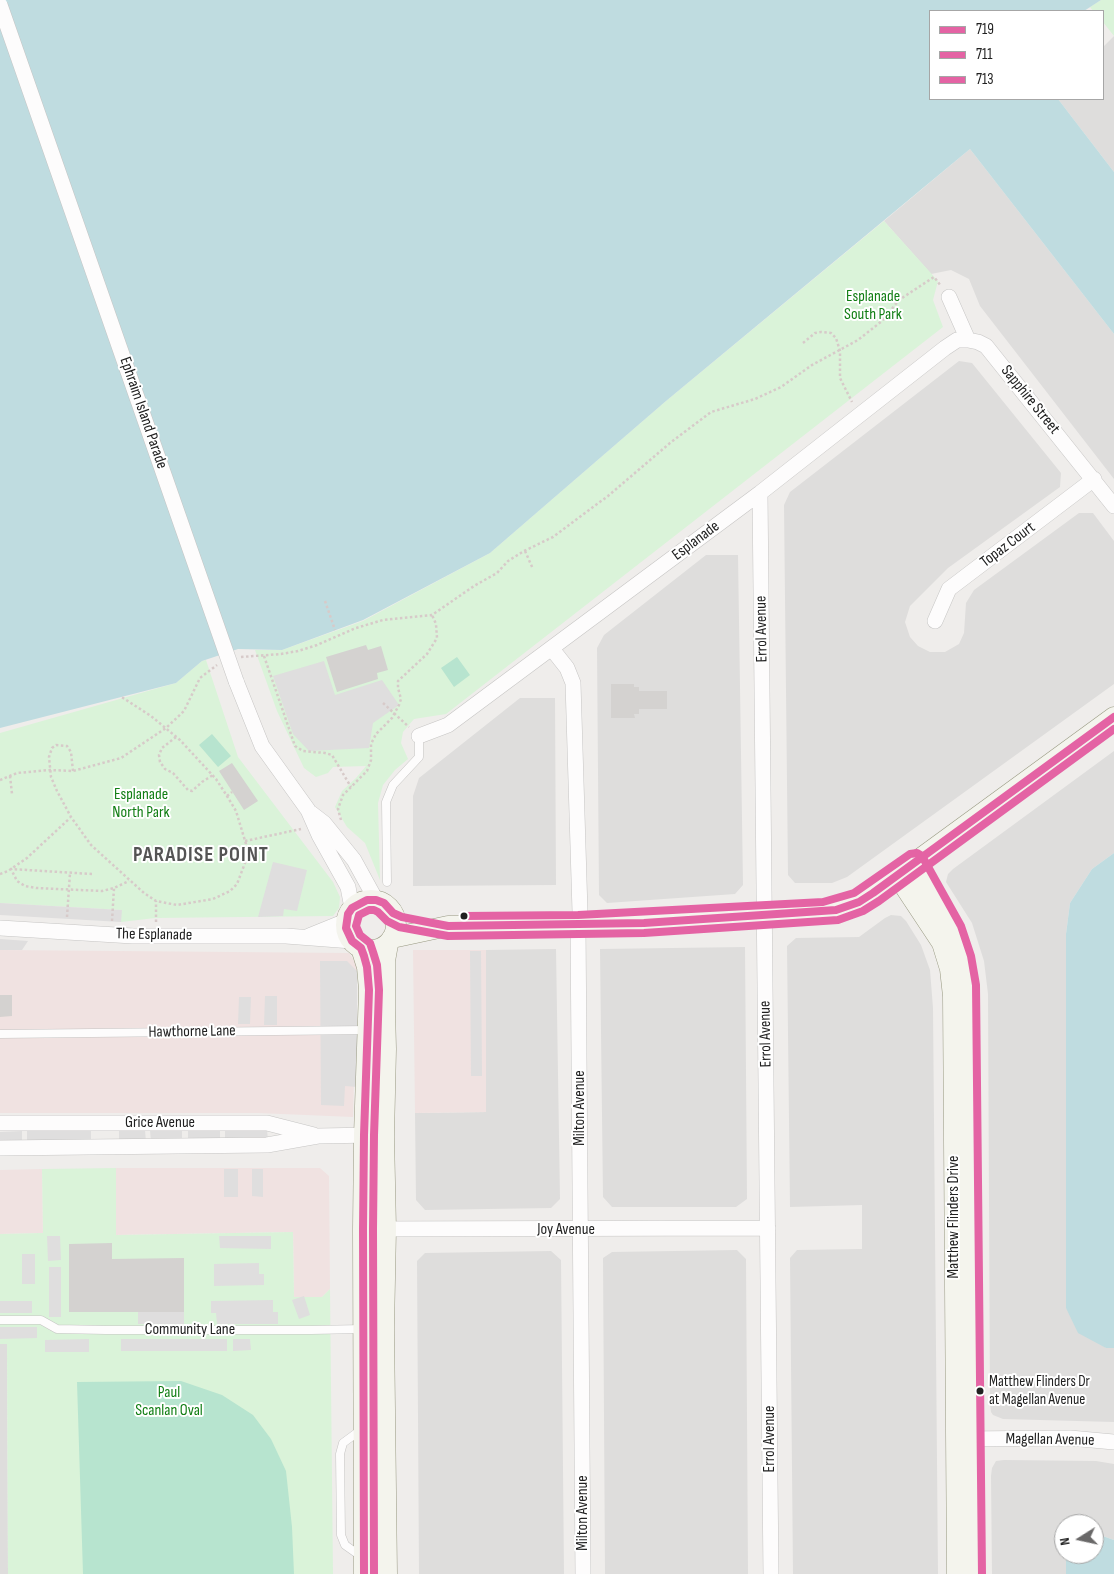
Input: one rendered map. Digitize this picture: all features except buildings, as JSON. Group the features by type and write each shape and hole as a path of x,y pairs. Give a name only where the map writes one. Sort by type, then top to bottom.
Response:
{"street":[{"name":"Ephraim Island Parade","path":"0,5 236,681 262,746 308,810 319,835 348,887 349,914"},
{"path":"949,297 968,340"},
{"name":"Esplanade","path":"420,736 448,725 760,493 945,348 957,340 968,340"},
{"name":"Sapphire Street","path":"968,340 986,346 1114,506"},
{"name":"Topaz Court","path":"935,621 949,589 1094,479"},
{"name":"Errol Avenue","path":"760,493 770,1574"},
{"name":"Milton Avenue","path":"552,648 567,668 573,683 580,912 578,925 583,1574"},
{"path":"393,913 448,926 578,925 765,916 808,913 846,907 866,897 914,863 1114,717"},
{"name":"Ephraim Island Parade","path":"308,810 324,823 354,860 376,900"},
{"name":"Matthew Flinders Drive","path":"914,863 952,930 962,959 966,986 963,1439 956,1574"},
{"name":"Matthew Flinders Drive","path":"897,875 942,943 950,969 953,996 963,1439 972,1574"},
{"path":"364,1558 362,1328 364,1135 376,1030 386,962 396,923 393,913 384,903 376,900 359,902 349,914 346,928 357,945 368,976 376,1030 386,1049 384,1328 387,1574"},
{"name":"The Esplanade","path":"308,937 349,914"},
{"path":"357,945 376,949 390,941 448,926"},
{"name":"The Esplanade","path":"0,928 155,936 308,937 357,945"},
{"name":"Grice Avenue","path":"0,1123 267,1123 318,1136"},
{"path":"278,1126 278,1143"},
{"name":"Grice Avenue","path":"0,1148 267,1145 318,1136 384,1136"},
{"name":"Joy Avenue","path":"363,1229 580,1230 768,1228"},
{"name":"Magellan Avenue","path":"963,1439 1070,1438 1114,1442"},
{"path":"364,1558 386,1542"}],"lane":[{"path":"387,882 386,802 393,785 420,757 420,736"},
{"name":"Hawthorne Lane","path":"0,1034 376,1030"},
{"name":"Community Lane","path":"0,1320 41,1320 57,1329 311,1330 384,1328"}],"path":[{"path":"238,658 281,654 311,647 356,628 382,620 432,615 474,586 497,573 508,562 525,551 542,544 577,519 711,412 755,399 773,391 812,365 840,352 882,321 899,300 934,277 949,297"},
{"path":"803,342 815,333 827,332 836,338 840,352 840,378 859,415"},
{"path":"525,551 533,569"},
{"path":"325,601 335,630"},
{"path":"341,821 338,809 344,795 367,771 371,760 371,744 376,734 385,727 394,714 400,699 398,681 427,654 437,638 436,624 432,615"},
{"path":"264,656 294,746 303,751 325,752 332,755 351,787"},
{"path":"0,780 17,773 50,770 73,771 121,758 166,728 184,712 200,678 215,666 223,663"},
{"path":"73,771 70,752 67,746 62,744 52,748 49,757 50,770 57,791 71,817 91,845 129,881 156,901 177,905 195,903 213,899 230,891 237,884 242,874 246,852 245,841 236,811 227,796 213,775 176,737 151,716 120,696"},
{"path":"383,703 420,736"},
{"path":"176,737 162,748 159,755 160,762 165,770 173,773 188,790 192,791 213,775"},
{"path":"10,776 12,794"},
{"path":"227,796 232,792"},
{"path":"0,874 27,858 71,817"},
{"path":"245,841 305,829"},
{"path":"12,868 92,874"},
{"path":"12,868 17,881 25,886 102,891 129,881"},
{"path":"66,931 70,872"},
{"path":"111,934 114,888"},
{"path":"155,936 156,901"}],"shaded area":[{"path":"1114,36 1114,172 1059,100 1104,100 1104,46"},
{"path":"970,149 1114,334 1114,479 980,306 969,279 951,270 931,274 884,221"},
{"path":"959,361 972,363 1061,473 1060,487 948,568 910,606 905,622 910,637 918,646 930,652 945,652 959,644 964,633 966,603 974,590 1079,513 1093,513 1114,541 1114,684 847,877 832,883 795,883 788,875 784,505 790,492"},
{"path":"706,555 738,555 743,885 735,894 607,903 599,895 597,648 604,635"},
{"path":"324,661 335,695 382,680 399,705 373,723 369,748 309,751 293,734 273,676"},
{"path":"520,698 555,698 556,885 413,886 413,796 419,778"},
{"path":"1114,751 1114,853 1092,869 1070,903 1066,934 1066,1308 1106,1348 1114,1348 1114,1422 1003,1419 993,1415 990,1405 988,994 984,961 972,923 946,882 948,874 953,869"},
{"path":"273,862 307,870 297,911 284,909 283,916 258,917"},
{"path":"0,903 122,910 121,922 0,915"},
{"path":"891,915 901,916 906,921 921,945 930,970 933,1008 938,1574 793,1574 790,1258 797,1250 862,1249 862,1205 790,1207 787,946 796,938 859,937"},
{"path":"0,939 28,941 22,950 0,950"},
{"path":"745,947 747,1199 736,1207 612,1207 603,1197 600,949"},
{"path":"556,949 560,1199 551,1208 425,1210 416,1200 415,1113 486,1112 486,950"},
{"path":"0,950 349,953 357,965 353,1117 258,1113 0,1113"},
{"path":"413,950 486,950 486,1112 415,1113"},
{"path":"470,951 481,951 482,1076 471,1076"},
{"path":"320,961 347,961 357,971 357,1087 345,1086 344,1106 321,1105"},
{"path":"265,996 277,996 277,1025 264,1025"},
{"path":"239,997 251,997 250,1024 238,1024"},
{"path":"267,1129 268,1141 225,1142 225,1130"},
{"path":"119,1130 145,1130 146,1142 119,1142"},
{"path":"150,1130 182,1130 182,1142 151,1142"},
{"path":"188,1130 220,1130 220,1142 188,1142"},
{"path":"22,1131 22,1143 0,1143 0,1132"},
{"path":"27,1131 91,1131 91,1143 27,1143"},
{"path":"116,1168 320,1168 329,1176 330,1289 322,1297 294,1297 293,1232 116,1235"},
{"path":"42,1169 43,1233 0,1234 0,1170"},
{"path":"224,1169 238,1169 238,1197 224,1197"},
{"path":"252,1169 263,1169 263,1197 252,1196"},
{"path":"47,1236 60,1236 61,1260 48,1261"},
{"path":"219,1236 271,1236 271,1249 220,1248"},
{"path":"737,1250 746,1259 748,1574 605,1574 603,1258 612,1252"},
{"path":"551,1251 561,1260 564,1574 419,1574 417,1261 425,1253"},
{"path":"22,1254 35,1254 35,1284 22,1284"},
{"path":"259,1263 259,1274 264,1274 264,1285 214,1286 214,1264"},
{"path":"49,1267 61,1267 61,1317 49,1317"},
{"path":"304,1296 310,1315 299,1319 292,1300"},
{"path":"273,1300 273,1312 278,1312 278,1324 217,1324 216,1313 211,1313 211,1301"},
{"path":"0,1301 32,1301 32,1313 0,1313"},
{"path":"138,1312 184,1312 184,1324 138,1324"},
{"path":"0,1327 37,1327 37,1338 0,1339"},
{"path":"89,1339 89,1352 45,1352 45,1340"},
{"path":"121,1339 227,1339 227,1351 121,1351"},
{"path":"233,1339 250,1339 251,1350 233,1351"},
{"path":"0,1344 7,1344 8,1574 0,1574"},
{"path":"996,1461 1096,1461 1114,1464 1114,1540 1104,1536 1104,1514 1054,1514 1054,1564 1066,1564 1066,1574 992,1574 991,1476 992,1468"}],"green space":[{"path":"1101,0 1114,0 1114,36 1104,23 1104,10 1092,10 1090,7"},
{"name":"Esplanade South Park","path":"884,221 938,281 933,300 943,327 446,714 414,719 403,732 401,743 408,759 395,770 383,785 378,803 380,880 365,843 347,827 335,807 342,791 366,766 333,767 328,773 316,777 304,768 277,711 255,650 282,650 363,621 490,553 666,401"},
{"path":"457,657 470,675 454,687 441,668"},
{"name":"Esplanade North Park","path":"206,660 238,757 333,882 340,897 339,908 333,916 155,918 121,922 121,910 0,903 0,733 176,683 202,661"},
{"path":"212,734 231,756 218,767 199,745"},
{"name":"Paul Scanlan Oval","path":"116,1168 116,1235 293,1232 294,1297 322,1297 330,1289 333,1574 8,1574 7,1344 0,1344 0,1234 43,1233 42,1169"},
{"path":"181,1381 222,1395 253,1415 271,1439 286,1471 292,1527 294,1574 83,1574 77,1382"}],"water":[{"path":"0,0 1101,0 1086,10 929,10 929,100 1059,100 1114,172 1114,334 970,149 666,401 490,553 363,620 282,650 238,649 202,661 176,683 0,728"},
{"path":"1114,853 1114,1348 1106,1348 1078,1333 1066,1308 1066,934 1070,903 1092,869"},
{"path":"1104,1536 1114,1540 1114,1574 1066,1574 1066,1564 1104,1564"}],"transit line":[{"name":"719","path":"364,1574 363,1229 369,990 364,956 361,948 352,941 346,928 348,914 352,908 367,900 376,900 384,903 393,913 402,917 448,926 644,923 836,910 859,902 873,893 1114,717"},
{"name":"711","path":"374,1574 373,1229 379,990 377,965 370,943 360,935 356,926 359,915 369,910 374,910 387,921 399,927 448,936 644,933 838,920 863,911 879,901 1114,729"},
{"name":"713","path":"464,916 578,915 823,902 854,893 910,854 917,853 922,856 961,926 971,956 976,985 982,1574"}],"place":[{"name":"Matthew Flinders Dr at Magellan Avenue","path":"980,1391"}],"district":[{"name":"PARADISE POINT","path":"201,856"}]}
